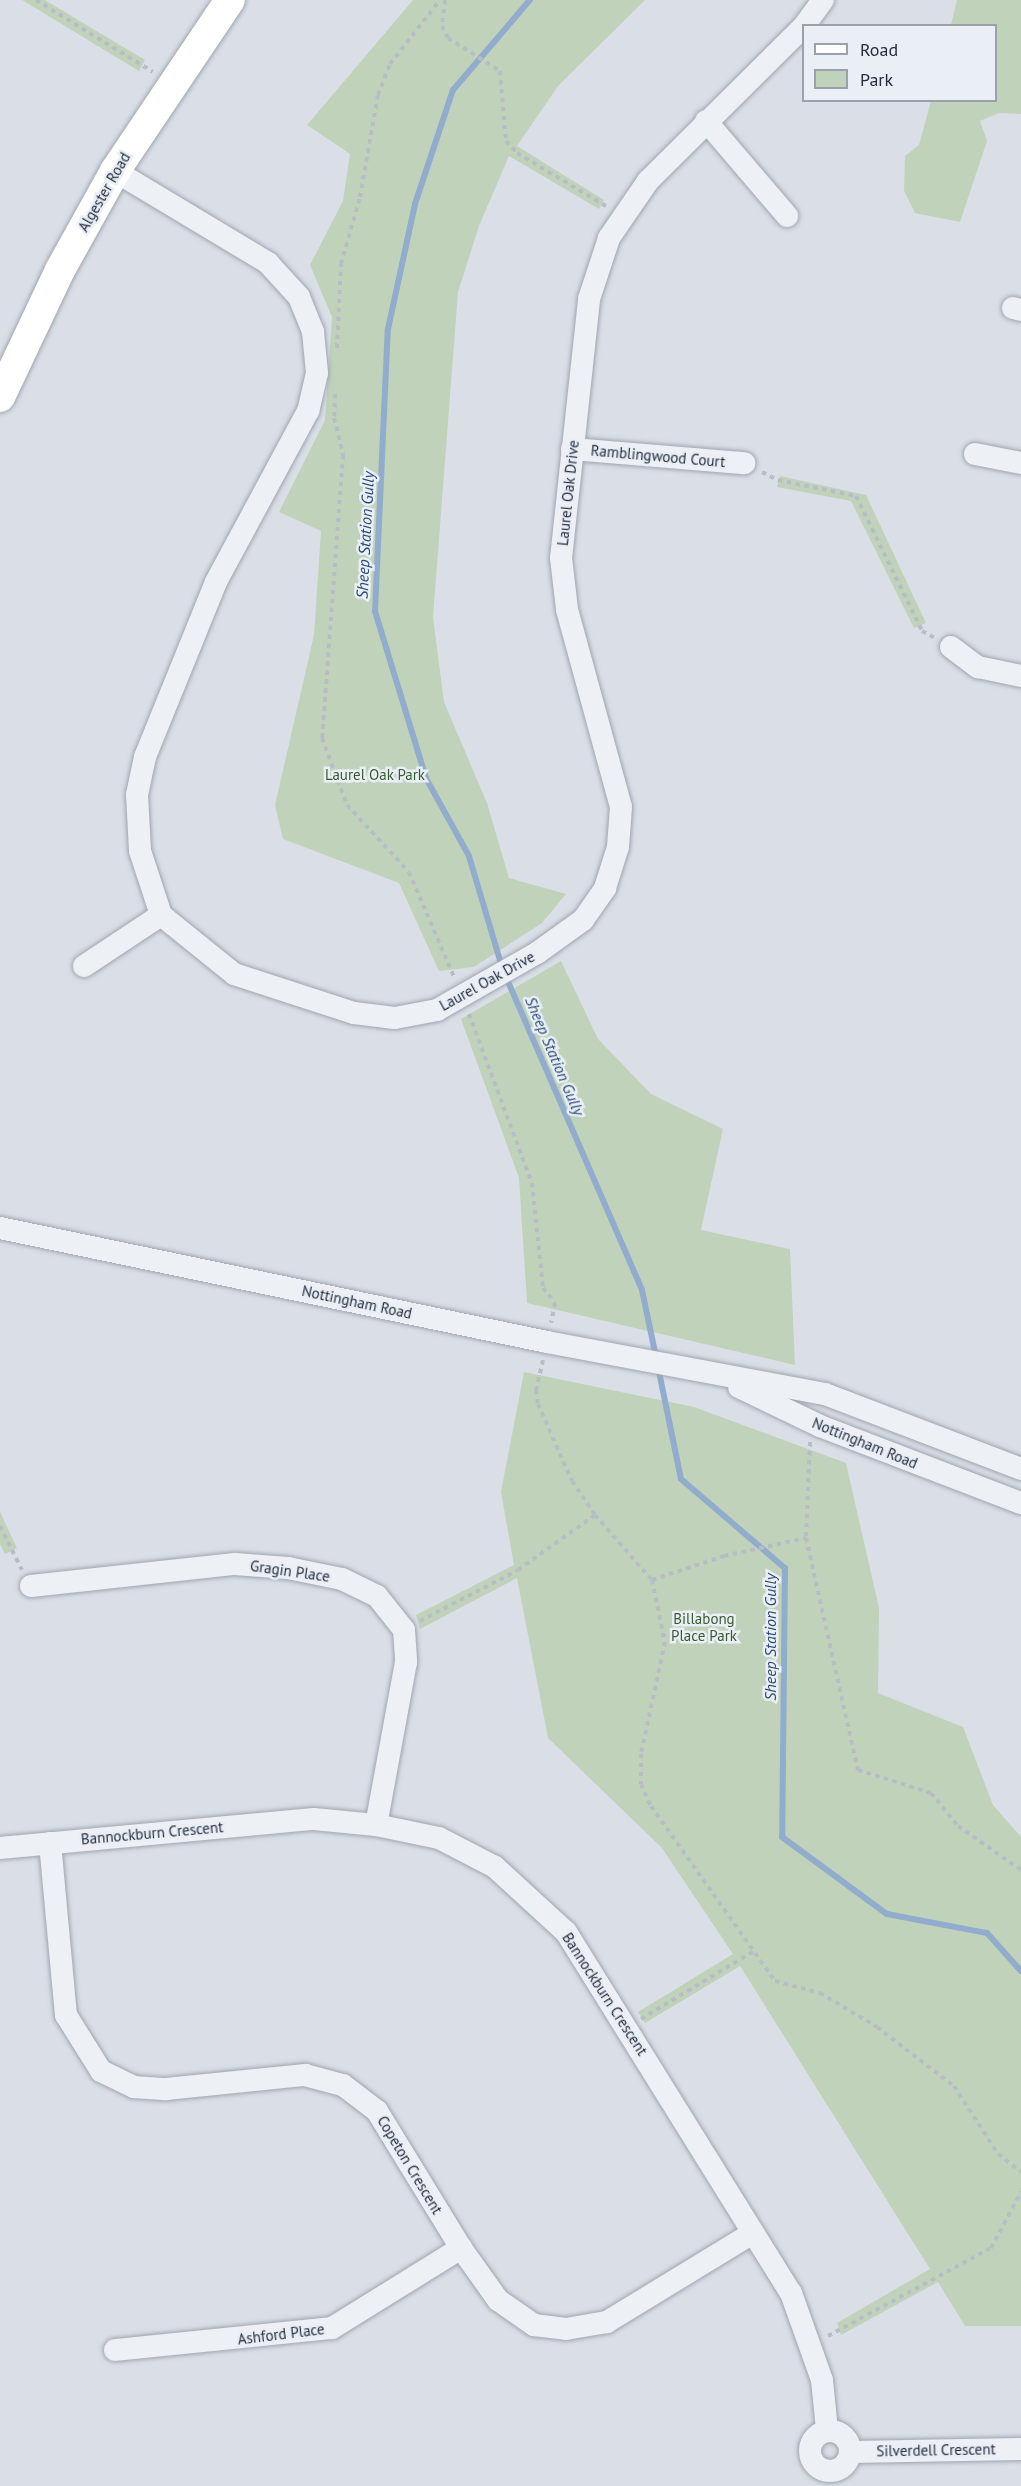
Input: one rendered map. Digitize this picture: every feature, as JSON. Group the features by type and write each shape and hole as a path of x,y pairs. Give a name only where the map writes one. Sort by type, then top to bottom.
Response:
{"main road":[{"name":"Algester Road","path":"0,397 60,270 115,171 171,82 230,0"}],"street":[{"name":"Laurel Oak Drive","path":"805,24 823,0"},
{"name":"Laurel Oak Drive","path":"161,915 234,974 354,1013 395,1018 437,1010 463,997 537,953 583,920 605,888 618,847 621,807 567,609 561,558 589,299 609,238 648,181 802,28"},
{"path":"706,121 787,216"},
{"path":"84,966 161,915 140,851 137,795 145,757 216,582 308,411 317,373 314,332 300,297 268,263 115,171"},
{"name":"Ramblingwood Court","path":"572,449 744,463"},
{"path":"975,454 1021,463"},
{"path":"951,647 978,667 1021,676"},
{"name":"Nottingham Road","path":"0,1228 547,1342 633,1356 713,1374 825,1394 1021,1469"},
{"name":"Nottingham Road","path":"713,1374 820,1426 1021,1503"},
{"name":"Gragin Place","path":"31,1586 235,1564 288,1568 342,1579 376,1596 404,1630"},
{"path":"376,1825 406,1662 404,1630"},
{"name":"Bannockburn Crescent","path":"0,1848 314,1819 376,1825 439,1838 495,1867 566,1932 628,2027 791,2293 812,2345 822,2380 827,2430"},
{"name":"Copeton Crescent","path":"50,1843 66,2015 101,2071 134,2088 166,2089 304,2075 343,2085 377,2111 461,2248 498,2300 534,2325 566,2329 607,2322 753,2232"},
{"name":"Ashford Place","path":"115,2350 332,2328 461,2248"},
{"path":"827,2430 844,2436 850,2452 843,2467 830,2479 815,2465 809,2450 816,2435 827,2430"},
{"name":"Silverdell Crescent","path":"850,2452 1021,2449"}],"path":[{"path":"36,0 171,82"},
{"path":"337,359 341,264 360,197 378,95 390,64 440,0"},
{"path":"445,0 442,26 448,38 500,71 506,141 517,153 622,216"},
{"path":"336,383 334,418 343,455 321,738 347,805 409,872 463,997 532,1183 543,1288 555,1304 536,1390 538,1404 572,1481 595,1515 652,1580 665,1642 641,1754 641,1784 651,1806 775,1981 820,1993 839,2004 877,2027 954,2086 998,2154 1021,2172"},
{"path":"744,463 778,480 856,496 922,631 951,647"},
{"path":"810,1439 806,1538 858,1770 931,1793 958,1826 1021,1870"},
{"path":"404,1630 518,1570 595,1515"},
{"path":"0,1526 31,1586"},
{"path":"652,1580 724,1556 806,1538"},
{"path":"628,2027 754,1951"},
{"path":"812,2345 990,2248 1021,2192"}],"green space":[{"path":"22,0 45,0 145,60 139,71"},
{"name":"Laurel Oak Park","path":"413,0 645,0 558,86 517,146 604,200 599,209 509,156 479,226 458,292 433,617 444,702 487,803 509,878 566,894 542,923 474,967 439,971 399,883 283,839 275,805 314,635 321,531 279,512 325,420 332,317 310,265 343,201 350,154 307,125"},
{"path":"957,0 1021,0 1021,114 999,113 980,121 987,141 960,222 915,213 904,191 905,156 919,145 931,102 997,102 997,24 951,24"},
{"path":"780,476 866,495 926,623 914,628 851,501 777,487"},
{"path":"561,961 598,1039 651,1094 723,1129 701,1230 790,1249 795,1365 527,1303 519,1178 461,1019"},
{"name":"Billabong Place Park","path":"524,1372 694,1407 846,1463 879,1608 878,1693 963,1727 993,1805 1021,1837 1021,2326 965,2326 938,2282 841,2335 837,2323 930,2269 740,1966 645,2023 638,2012 733,1954 662,1848 548,1738 517,1578 420,1629 416,1615 514,1565 501,1492"},
{"path":"0,1512 17,1548 5,1554 0,1544"}],"waterway":[{"name":"Sheep Station Gully","path":"502,967 469,856 426,778 375,611 388,329 415,204 453,90 530,0"},
{"name":"Sheep Station Gully","path":"506,977 642,1290 656,1357"},
{"name":"Sheep Station Gully","path":"658,1367 681,1479 785,1568 782,1837 887,1914 987,1933 1021,1971"}]}
